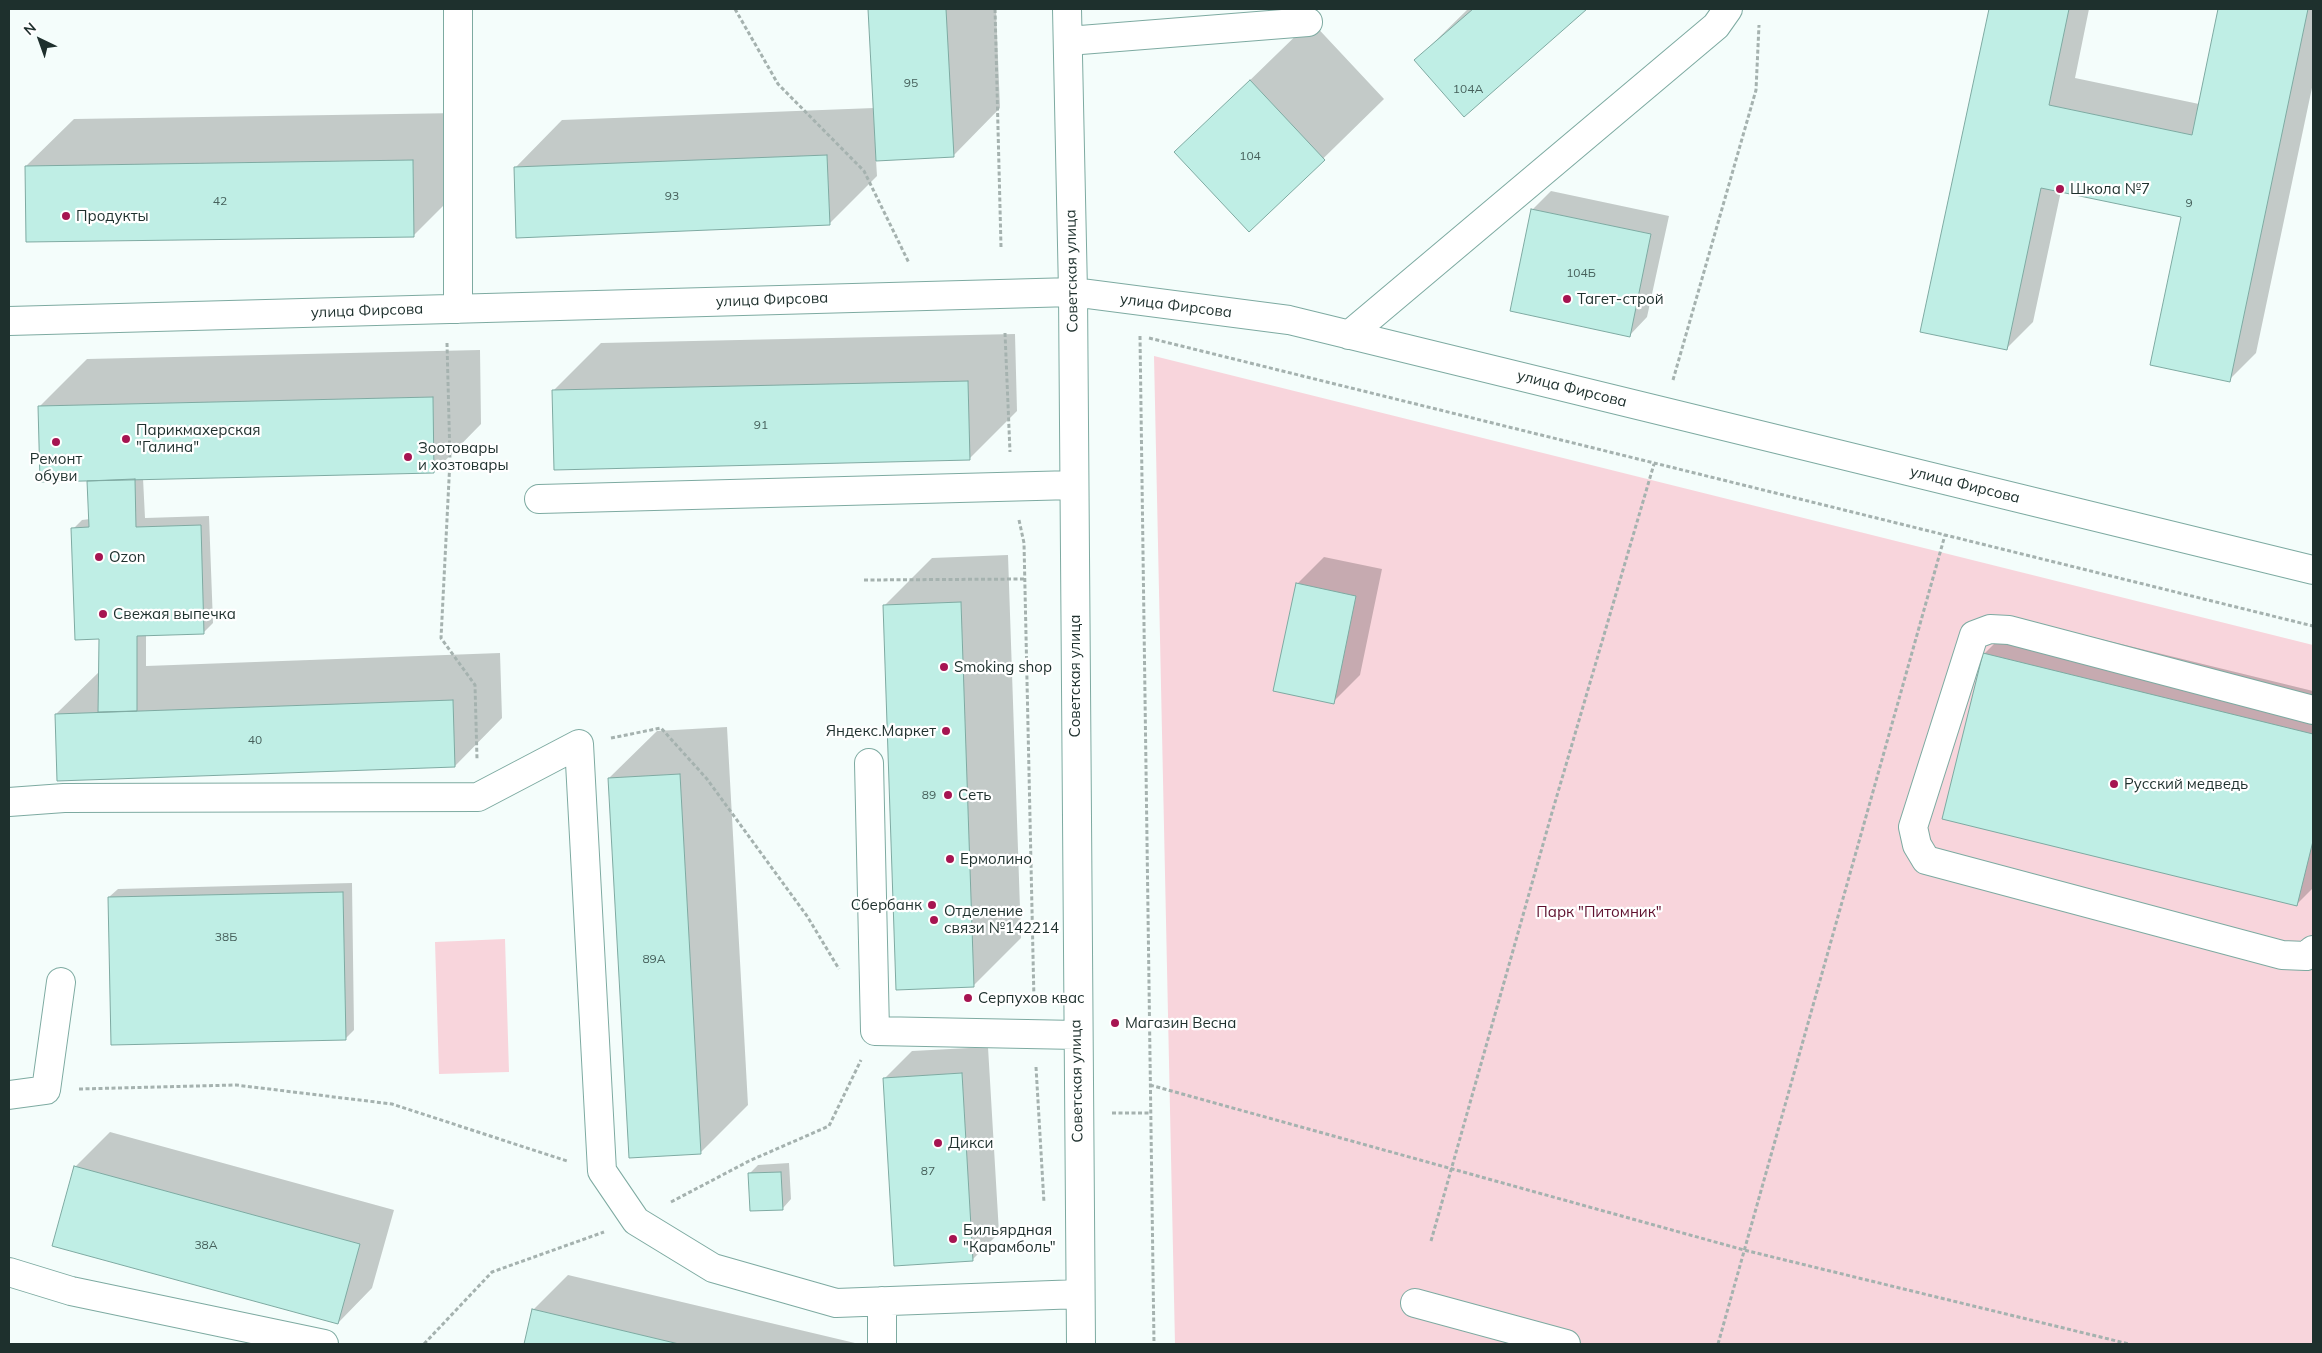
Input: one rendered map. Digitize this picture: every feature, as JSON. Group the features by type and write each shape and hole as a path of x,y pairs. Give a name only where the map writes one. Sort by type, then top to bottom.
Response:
{"street":[{"path":"452,309 458,9"},
{"name":"Советская улица","path":"1067,9 1073,292 1077,1035 1081,1344"},
{"path":"1350,335 1716,26 1728,9"},
{"path":"1068,41 1308,22"},
{"name":"улица Фирсова","path":"9,321 1073,292 1289,320 2313,570"},
{"path":"540,499 1074,485"},
{"path":"2313,710 2009,630 1990,628 1974,635 1913,826 1917,845 1926,860 2282,955 2306,956 2313,950"},
{"path":"9,802 64,798 478,797 579,744 602,1171 636,1221 712,1268 836,1303 1080,1294"},
{"path":"869,763 875,1031 1077,1035"},
{"path":"9,1095 46,1090 62,982"},
{"path":"9,1272 71,1291 324,1344"},
{"path":"882,1301 882,1344"},
{"path":"1415,1303 1566,1344"}],"path":[{"path":"735,9 778,84 864,171 926,296"},
{"path":"996,9 1001,247"},
{"path":"1664,412 1756,90 1760,18"},
{"path":"452,309 450,460 441,638 474,685 478,797"},
{"path":"1005,333 1011,486 1024,543 1026,580 1034,1034 1044,1209"},
{"path":"1154,1344 1140,336 2313,626"},
{"path":"1431,1242 1548,826 1654,464"},
{"path":"1718,1344 1945,535"},
{"path":"864,580 1026,580"},
{"path":"579,744 661,728 707,779 807,916 841,974"},
{"path":"424,1344 492,1272 636,1221 748,1161 829,1126 875,1031"},
{"path":"46,1090 236,1085 392,1104 602,1171"},
{"path":"1150,1085 1744,1250 2129,1344"}],"green space":[{"name":"Парк \"Питомник\"","path":"1154,356 2313,645 2313,1344 1175,1344"},
{"path":"505,939 509,1072 439,1074 435,942"}],"building":[{"path":"868,9 946,9 954,157 876,161"},
{"path":"1473,9 1587,9 1464,117 1414,60"},
{"path":"1989,9 2069,9 2049,105 2192,135 2218,9 2308,9 2230,382 2150,365 2181,217 2041,188 2007,350 1920,332"},
{"path":"1250,80 1325,160 1249,232 1174,152"},
{"path":"827,155 830,225 516,238 514,167"},
{"path":"413,160 414,237 26,242 25,166"},
{"path":"1531,209 1651,234 1630,337 1510,311"},
{"path":"968,381 970,460 554,470 552,390"},
{"path":"433,397 434,473 40,482 38,406"},
{"path":"135,479 136,527 201,525 204,634 137,636 137,711 98,712 99,639 75,640 71,528 89,527 87,481"},
{"path":"1296,583 1356,596 1334,704 1273,691"},
{"path":"961,602 974,987 896,990 883,605"},
{"path":"1983,653 2313,734 2313,841 2297,906 1942,819"},
{"path":"453,700 455,767 57,781 55,714"},
{"path":"680,774 701,1154 629,1158 608,778"},
{"path":"343,892 346,1040 111,1045 108,897"},
{"path":"962,1073 973,1261 894,1266 883,1078"},
{"path":"74,1166 360,1244 338,1324 52,1246"},
{"path":"781,1172 783,1210 750,1211 748,1173"},
{"path":"532,1309 679,1344 524,1344"}],"place":[{"name":"Школа №7","path":"2060,189"},
{"name":"Продукты","path":"66,216"},
{"name":"Тагет-строй","path":"1567,299"},
{"name":"Парикмахерская \"Галина\"","path":"126,439"},
{"name":"Ремонт обуви","path":"56,442"},
{"name":"Зоотовары и хозтовары","path":"408,457"},
{"name":"Ozon","path":"99,557"},
{"name":"Свежая выпечка","path":"103,614"},
{"name":"Smoking shop","path":"944,667"},
{"name":"Яндекс.Маркет","path":"946,731"},
{"name":"Русский медведь","path":"2114,784"},
{"name":"Сеть","path":"948,795"},
{"name":"Ермолино","path":"950,859"},
{"name":"Сбербанк","path":"932,905"},
{"name":"Отделение связи №142214","path":"934,920"},
{"name":"Серпухов квас","path":"968,998"},
{"name":"Магазин Весна","path":"1115,1023"},
{"name":"Дикси","path":"938,1143"},
{"name":"Бильярдная \"Карамболь\"","path":"953,1239"}]}
